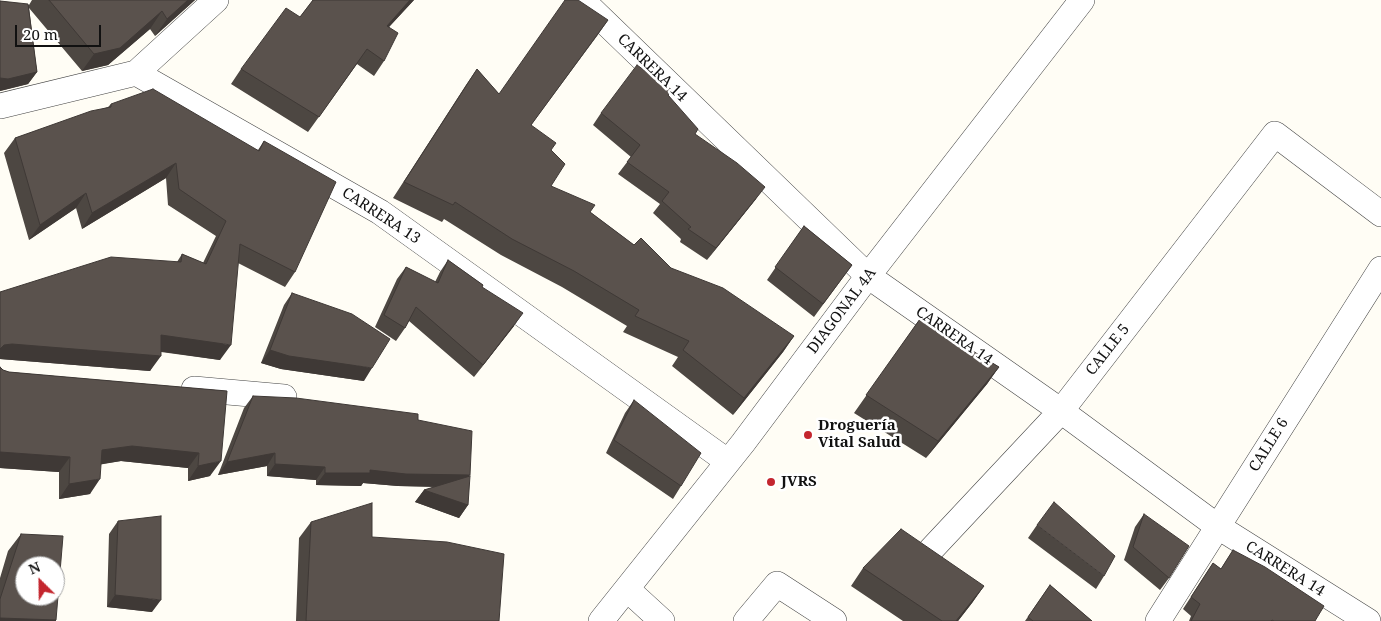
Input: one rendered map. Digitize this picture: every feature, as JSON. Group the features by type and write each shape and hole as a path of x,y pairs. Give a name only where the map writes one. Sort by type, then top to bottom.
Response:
{"street":[{"path":"0,106 136,73 216,0"},
{"name":"CARRERA 14","path":"582,0 868,276 1061,411 1217,526 1368,621"},
{"name":"DIAGONAL 4A","path":"601,621 727,461 1082,0"},
{"name":"CARRERA 13","path":"136,73 380,212 727,461"},
{"name":"CALLE 5","path":"928,553 1061,411 1274,134 1381,214"},
{"name":"CALLE 6","path":"1158,621 1381,269"},
{"path":"167,387 284,397"},
{"path":"746,621 778,584 834,621"},
{"path":"627,589 662,621"},
{"path":"1376,621 1381,612"}],"building":[{"path":"49,0 188,0 167,19 162,11 120,48 94,54"},
{"path":"313,0 410,0 387,26 398,33 384,61 367,49 319,117 241,69 286,8 300,17"},
{"path":"565,0 578,0 608,20 531,125 556,143 551,150 565,164 551,186 595,205 590,212 634,245 641,238 671,268 723,288 794,336 744,398 683,350 689,341 635,316 639,310 574,271 512,239 455,202 453,205 404,182 477,69 499,94"},
{"path":"0,1 28,4 37,72 8,79 0,78"},
{"path":"637,65 672,90 668,95 698,129 695,134 737,163 765,187 716,248 688,229 691,227 662,201 669,192 627,162 640,145 601,113"},
{"path":"153,89 259,151 264,141 336,182 295,272 240,244 231,345 161,335 161,356 12,344 4,345 0,349 0,292 111,257 181,262 182,254 206,264 226,221 179,189 176,163 92,213 86,193 40,225 15,138 91,111 111,107 111,104"},
{"path":"804,226 852,265 823,304 775,267"},
{"path":"448,260 483,285 482,287 523,313 483,365 416,307 405,328 384,315 406,267 438,283"},
{"path":"292,293 352,314 390,339 372,368 289,356 270,350"},
{"path":"920,319 999,367 938,441 866,395"},
{"path":"0,367 9,372 227,391 221,461 198,466 199,453 132,446 102,450 100,479 69,484 70,457 0,452"},
{"path":"253,396 296,398 418,414 418,420 472,431 470,475 406,474 370,470 370,473 325,473 325,467 275,464 275,453 227,462"},
{"path":"634,400 701,453 681,486 614,440"},
{"path":"470,476 468,505 424,490"},
{"path":"1054,502 1115,556 1104,576 1037,525"},
{"path":"372,503 372,537 447,542 504,554 499,621 306,621 311,522"},
{"path":"1144,514 1189,546 1169,578 1133,547"},
{"path":"161,516 161,600 115,595 118,521"},
{"path":"901,529 984,586 956,621 942,621 863,568"},
{"path":"21,534 63,536 61,556 15,556 15,606 57,606 56,620 0,618 0,599"},
{"path":"1233,550 1265,567 1324,606 1315,621 1191,621 1200,604 1191,597 1213,563 1221,569"},
{"path":"1050,585 1092,621 1033,621 1028,617"}],"place":[{"name":"Droguería Vital Salud","path":"808,435"},
{"name":"JVRS","path":"771,482"}]}
